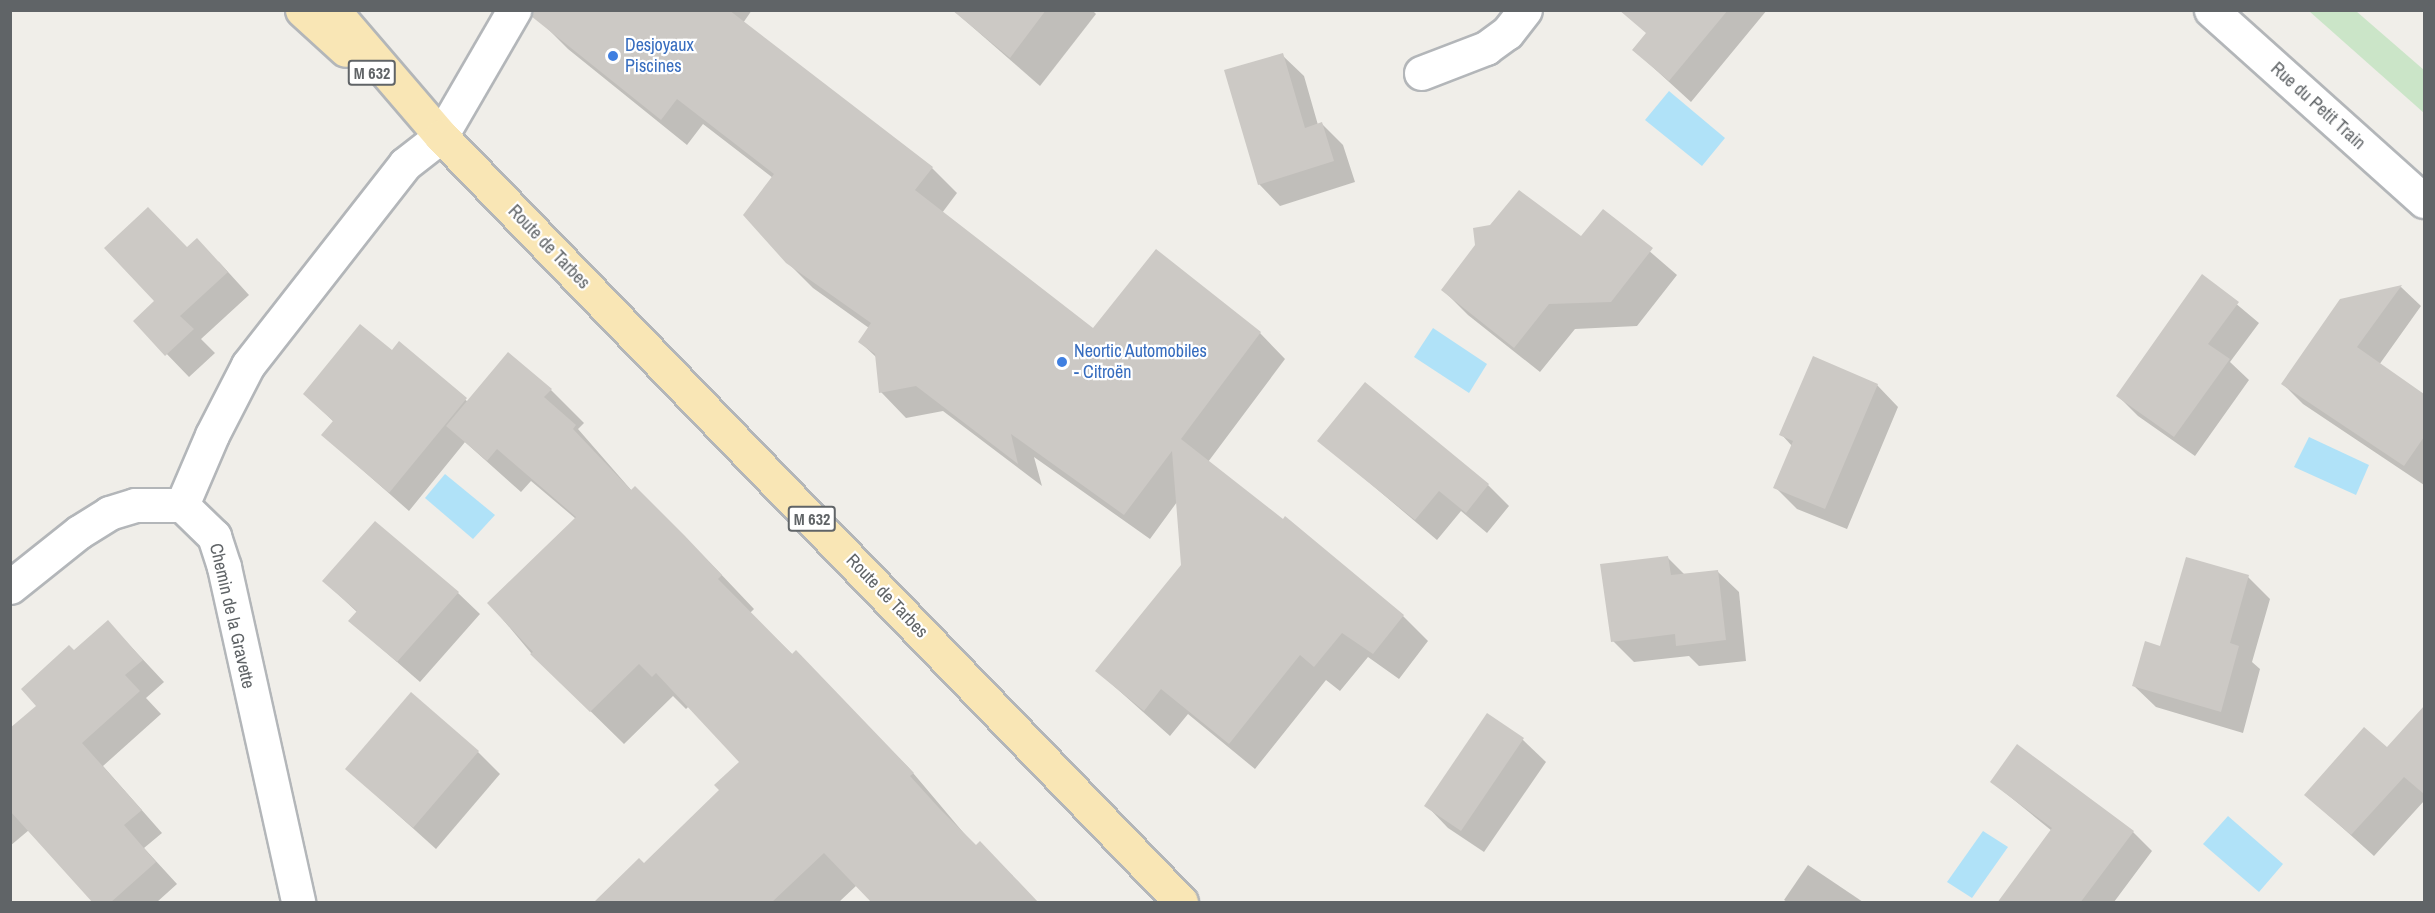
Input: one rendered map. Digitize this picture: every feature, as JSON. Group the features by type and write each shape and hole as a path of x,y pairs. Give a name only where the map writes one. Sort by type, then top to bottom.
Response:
{"main road":[{"name":"Route de Tarbes","path":"302,10 441,136"},
{"name":"Route de Tarbes","path":"333,10 441,136 1181,903"}],"street":[{"path":"10,587 79,532 109,513 135,505 183,505 212,435 248,365 405,164 441,136 514,10"},
{"path":"1421,73 1486,48 1507,33 1525,10"},
{"name":"Rue du Petit Train","path":"2211,10 2424,201"},
{"name":"Chemin de la Gravette","path":"183,505 214,536 224,567 281,840 298,903"}],"green space":[{"path":"2309,11 2356,11 2424,70 2424,113"}],"water":[{"path":"1669,91 1725,138 1702,166 1645,120"},
{"path":"1433,328 1487,364 1469,393 1414,357"},
{"path":"2309,437 2369,465 2356,495 2294,467"},
{"path":"445,474 495,515 473,539 425,498"},
{"path":"2228,816 2283,864 2259,892 2203,844"},
{"path":"1983,831 2008,847 1972,898 1947,882"}],"building":[{"path":"533,10 729,10 933,167 915,190 1093,328 1156,249 1261,332 1181,439 1283,519 1285,516 1404,615 1373,654 1342,633 1314,667 1300,655 1229,744 1161,689 1144,711 1095,671 1181,565 1172,451 1124,515 1011,434 1018,464 916,386 879,393 875,354 858,342 871,323 786,263 743,215 774,174 677,99 661,120 531,16"},
{"path":"952,10 1046,10 1010,58"},
{"path":"1619,10 1728,10 1669,81 1632,50 1646,33"},
{"path":"1283,53 1305,128 1322,122 1334,161 1258,185 1224,70"},
{"path":"1519,190 1581,236 1603,209 1653,248 1611,302 1549,304 1514,348 1441,290 1475,245 1473,228 1490,225"},
{"path":"148,207 187,247 197,238 228,272 180,316 194,329 165,356 133,321 154,301 104,248"},
{"path":"2202,274 2239,302 2208,344 2230,359 2174,437 2116,396"},
{"path":"2402,285 2357,347 2424,394 2424,437 2404,466 2281,384 2340,299"},
{"path":"360,324 392,350 399,341 467,398 389,493 321,435 333,421 303,394"},
{"path":"508,352 552,389 544,397 576,425 573,429 631,490 635,486 685,536 722,575 718,579 792,654 796,650 914,773 910,776 940,809 976,845 980,841 1039,903 872,903 824,853 771,903 593,903 639,858 644,863 719,790 714,785 739,762 656,673 652,677 639,664 590,712 530,654 533,652 487,603 576,517 497,449 487,461 446,426"},
{"path":"1813,356 1878,384 1825,509 1773,488 1793,441 1779,435"},
{"path":"1365,382 1489,484 1466,513 1439,491 1415,520 1317,441"},
{"path":"375,521 459,592 397,662 348,621 357,611 322,581"},
{"path":"1668,556 1671,575 1718,570 1726,640 1676,646 1675,634 1611,642 1600,564"},
{"path":"2186,557 2249,575 2230,643 2239,646 2221,712 2132,686 2145,641 2160,646"},
{"path":"108,620 143,660 125,675 140,691 82,743 142,810 124,825 156,862 110,903 93,903 10,811 10,728 36,706 21,689 69,645 74,650"},
{"path":"411,692 479,751 413,828 345,769"},
{"path":"2424,706 2424,794 2404,777 2351,835 2304,795 2364,727 2387,747"},
{"path":"1487,713 1524,738 1461,831 1424,806"},
{"path":"2017,744 2134,831 2080,903 1997,903 2052,828 1990,782"}],"place":[{"name":"Desjoyaux Piscines","path":"613,56"},
{"name":"Neortic Automobiles - Citroën","path":"1062,362"}]}
